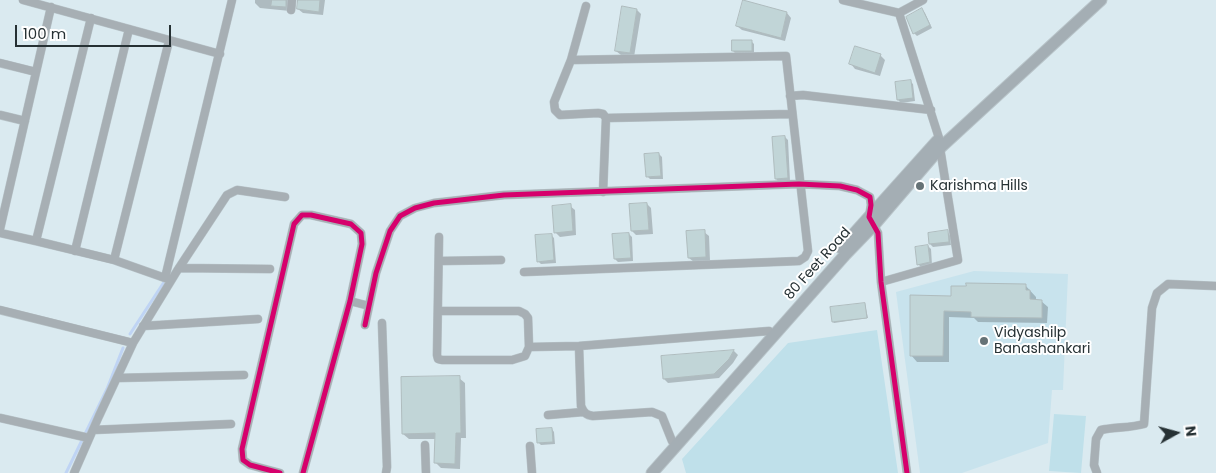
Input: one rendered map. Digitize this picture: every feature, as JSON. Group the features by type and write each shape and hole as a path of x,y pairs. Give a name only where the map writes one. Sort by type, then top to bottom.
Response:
{"main road":[{"name":"80 Feet Road","path":"643,473 940,143 1089,0"},
{"name":"80 Feet Road","path":"940,143 1101,0"},
{"name":"80 Feet Road","path":"652,473 845,255 871,221"}],"street":[{"path":"23,0 220,54"},
{"path":"0,233 114,260 165,278 232,0"},
{"path":"291,10 292,0"},
{"path":"843,0 899,13 923,0"},
{"path":"586,6 571,60 554,102 555,110 560,115 603,114 606,118 792,114"},
{"path":"0,229 51,7"},
{"path":"881,282 958,260 940,143 899,13"},
{"path":"36,241 91,18"},
{"path":"75,251 130,29"},
{"path":"114,260 169,40"},
{"path":"524,272 799,261 805,257 808,251 786,56 571,60"},
{"path":"0,63 36,72"},
{"path":"790,96 803,95 931,110"},
{"path":"0,115 25,121"},
{"path":"603,192 606,118"},
{"path":"365,324 376,273 390,231 400,216 415,208 434,203 499,195 799,184 840,186 857,190 870,197 871,221 878,233 881,282 907,473"},
{"path":"74,473 134,343 179,268 227,195 237,190 285,197"},
{"path":"280,473 250,465 243,460 242,449 294,224 302,215 311,215 350,224 361,233 362,244 350,301 303,473"},
{"path":"438,237 439,261 437,355 438,359 512,360 526,356 529,347 528,318 525,314 519,311 438,311"},
{"path":"439,261 501,260"},
{"path":"179,268 270,269"},
{"path":"1097,473 1094,465 1096,439 1101,430 1144,424 1152,308 1157,293 1168,284 1216,286"},
{"path":"350,301 369,306"},
{"path":"0,310 134,343"},
{"path":"144,326 258,319"},
{"path":"382,323 388,471"},
{"path":"529,347 579,346 769,331"},
{"path":"579,346 581,406 583,412 588,416 652,412 662,416 672,441"},
{"path":"117,378 244,375"},
{"path":"548,415 583,412"},
{"path":"0,418 79,435 232,424"},
{"path":"425,445 426,473"},
{"path":"530,446 532,473"}],"shaded area":[{"name":"Vidyashilp Banashankari","path":"974,271 1068,274 1063,390 1052,390 1048,443 962,473 920,473 896,292"},
{"path":"877,330 898,473 686,473 682,459 788,343"},
{"path":"1054,414 1086,416 1081,473 1049,471"}],"building":[{"path":"272,0 286,0 286,7 271,6"},
{"path":"298,0 320,0 319,12 297,9"},
{"path":"743,0 787,12 781,38 736,26"},
{"path":"622,6 637,9 630,53 615,51"},
{"path":"922,8 930,25 913,34 906,17"},
{"path":"732,40 752,40 752,51 732,51"},
{"path":"855,46 881,54 875,73 849,64"},
{"path":"911,80 913,98 897,100 895,82"},
{"path":"785,136 788,178 775,179 772,137"},
{"path":"659,153 661,176 646,177 644,154"},
{"path":"647,203 649,230 631,231 629,204"},
{"path":"571,204 573,231 554,233 552,206"},
{"path":"705,230 706,257 688,258 686,231"},
{"path":"948,230 949,242 929,244 928,233"},
{"path":"629,233 631,258 614,259 612,234"},
{"path":"552,234 554,260 537,262 535,235"},
{"path":"928,245 930,262 917,265 915,247"},
{"path":"966,283 1026,284 1026,290 1030,290 1030,299 1042,300 1042,318 971,317 971,312 944,311 943,356 910,356 910,295 951,296 951,286 966,286"},
{"path":"865,303 867,318 832,322 830,307"},
{"path":"734,350 729,359 714,374 663,379 661,356"},
{"path":"460,376 461,433 456,433 455,464 434,463 435,433 402,434 401,377"},
{"path":"552,428 553,442 537,443 536,429"}],"waterway":[{"path":"130,334 166,279"},
{"path":"66,473 107,389 123,348"}],"cycle path":[{"path":"365,325 376,273 390,231 400,216 415,208 434,203 504,195 799,184 840,186 857,190 870,197 869,217 878,233 881,282 907,473"},
{"path":"280,473 250,465 243,460 242,449 294,224 302,215 311,215 351,224 361,233 362,244 350,301 303,473"}],"place":[{"name":"Karishma Hills","path":"920,186"},
{"name":"Vidyashilp Banashankari","path":"984,341"}]}
